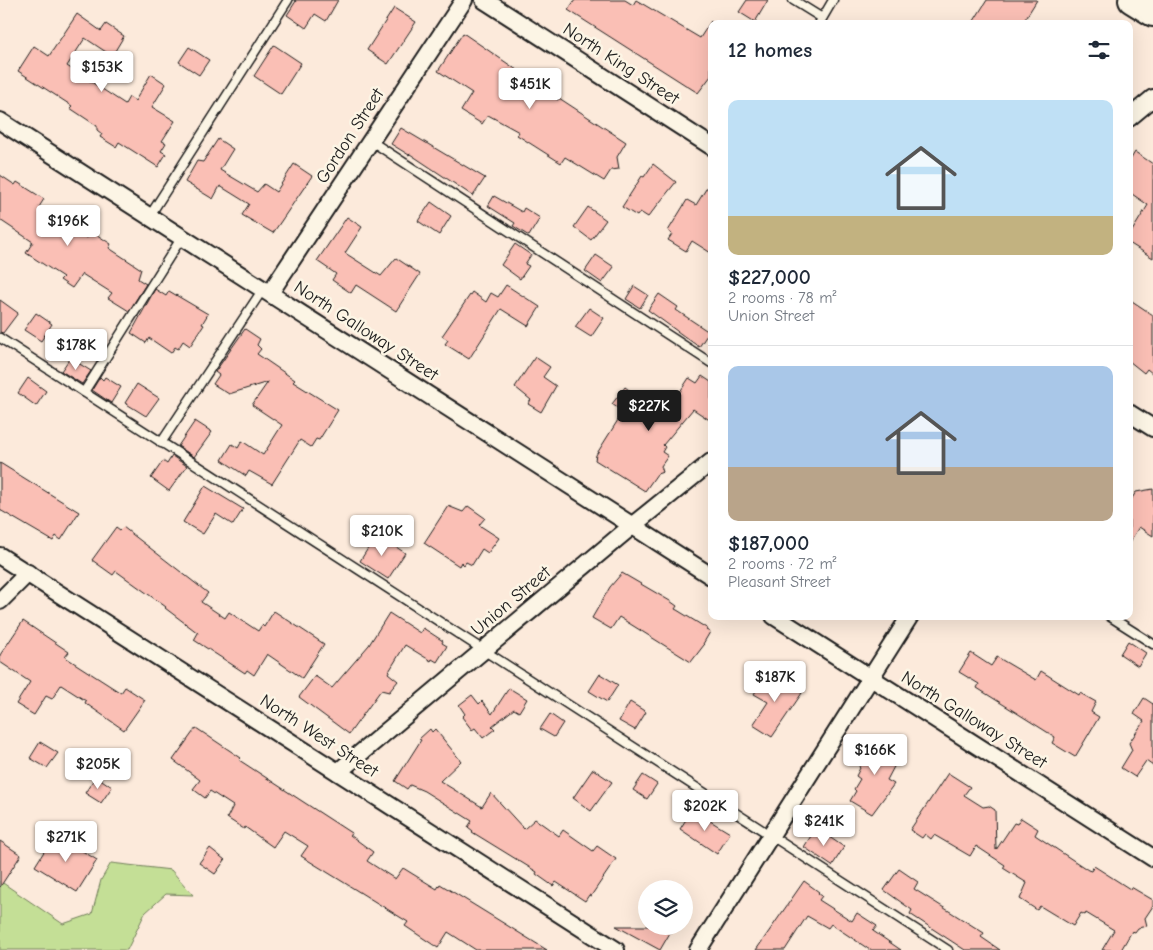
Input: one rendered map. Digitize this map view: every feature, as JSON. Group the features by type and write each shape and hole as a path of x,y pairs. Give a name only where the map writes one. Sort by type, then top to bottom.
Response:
{"highway":[{"path":"1132,0 1153,13"}],"street":[{"name":"Gordon Street","path":"266,291 370,141 464,0"},
{"name":"North King Street","path":"484,0 708,144"},
{"path":"1133,115 1153,98"},
{"name":"North Galloway Street","path":"0,121 708,574"},
{"path":"1133,416 1153,428"},
{"name":"Union Street","path":"338,772 482,650 708,464"},
{"name":"North West Street","path":"0,556 616,950"},
{"path":"0,601 28,573"},
{"name":"North Galloway Street","path":"780,620 1153,858"},
{"path":"698,950 907,620"}],"lane":[{"path":"149,217 288,0"},
{"path":"793,0 819,20"},
{"path":"821,20 833,0"},
{"path":"370,141 708,361"},
{"path":"84,392 182,237"},
{"path":"161,443 266,291"},
{"path":"0,338 770,837 948,950"},
{"path":"1115,620 1153,644"}],"green space":[{"path":"111,863 171,870 193,895 166,894 145,913 127,950 0,950 0,881 63,924 92,914 101,880"}],"building":[{"path":"294,0 338,0 326,21 315,14 306,28 287,15 296,1"},
{"path":"575,0 625,0 633,5 636,0 700,38 708,26 708,80 698,93 568,10"},
{"path":"747,0 768,0 756,20 752,20 739,12"},
{"path":"987,0 1037,0 1024,20 974,20"},
{"path":"394,8 416,22 388,64 367,50"},
{"path":"77,14 101,31 106,24 124,36 112,56 85,38 67,66 125,104 129,97 135,101 151,74 166,84 152,107 175,121 162,141 166,143 161,151 166,154 158,167 119,142 116,147 100,137 102,134 97,130 97,126 70,108 72,106 18,71 34,46 49,56"},
{"path":"463,33 517,70 513,75 558,100 559,98 626,142 617,157 619,169 611,170 604,181 565,157 561,163 517,135 519,132 488,115 482,124 461,111 472,93 438,71"},
{"path":"274,45 301,63 281,94 254,76"},
{"path":"189,47 209,60 199,75 179,62"},
{"path":"401,128 485,178 473,196 410,154 391,144"},
{"path":"218,139 233,149 220,170 257,192 264,184 276,192 294,164 312,176 273,233 242,215 249,204 220,186 213,199 185,182 197,161 203,162"},
{"path":"1135,152 1153,164 1153,258 1133,246 1133,229 1148,205 1133,195 1133,155"},
{"path":"653,164 676,182 648,217 640,212 637,216 622,207 642,176 644,177"},
{"path":"0,175 15,185 17,182 44,199 39,207 87,238 91,231 111,244 109,248 141,269 138,279 146,284 129,311 108,298 112,293 82,274 72,288 60,280 63,277 26,253 33,242 0,220"},
{"path":"708,186 708,251 692,241 686,251 668,240 672,234 668,231 687,200 696,205"},
{"path":"494,196 522,212 524,208 540,218 529,236 513,226 515,223 488,206"},
{"path":"431,202 451,216 439,235 418,221"},
{"path":"588,207 606,220 591,240 574,227"},
{"path":"347,217 362,227 345,253 381,276 396,258 420,274 396,311 356,285 351,293 332,280 336,274 317,261"},
{"path":"515,244 531,255 525,264 529,266 520,279 501,265"},
{"path":"596,255 614,267 602,283 585,271"},
{"path":"506,285 540,307 528,326 501,309 469,359 445,344 448,340 442,336 472,292 486,302 491,293 498,297"},
{"path":"634,286 648,295 640,308 626,299"},
{"path":"155,289 166,296 169,291 208,314 202,324 204,325 190,346 183,341 178,349 175,347 171,353 149,338 146,343 131,333"},
{"path":"659,294 678,307 676,310 708,331 708,334 699,347 648,310"},
{"path":"0,300 18,313 3,333 0,332"},
{"path":"1133,302 1153,315 1153,374 1147,369 1144,373 1133,364"},
{"path":"589,308 604,318 591,337 575,327"},
{"path":"36,313 52,324 41,341 24,330"},
{"path":"245,329 260,339 257,345 261,349 257,354 295,380 293,382 338,410 319,440 316,439 311,447 300,440 272,484 249,471 246,476 222,460 232,444 238,448 242,441 263,455 282,425 252,405 268,382 229,394 213,384 219,375 215,372"},
{"path":"535,357 550,367 543,377 556,386 541,412 528,404 531,400 515,387"},
{"path":"70,358 91,371 82,384 61,371"},
{"path":"702,376 708,380 708,419 693,409 663,445 665,447 662,452 668,456 661,466 663,472 657,474 645,491 595,460 596,455 623,412 612,404 625,387 658,411 665,403 670,407 689,378 697,383"},
{"path":"100,377 103,380 105,377 121,387 111,403 92,390"},
{"path":"28,378 46,391 36,406 18,393"},
{"path":"137,384 159,398 146,416 125,403"},
{"path":"195,421 212,432 194,457 178,446"},
{"path":"172,456 187,466 169,491 151,478 163,461 167,464"},
{"path":"0,463 79,512 61,540 56,536 53,541 0,510"},
{"path":"205,486 243,509 233,525 216,514 203,534 183,522"},
{"path":"1153,489 1153,536 1139,527 1133,537 1133,497 1136,492"},
{"path":"448,506 463,512 468,506 485,518 479,525 499,538 488,553 482,549 472,565 466,562 464,565 461,562 459,566 424,543"},
{"path":"116,527 120,530 123,527 208,593 201,602 225,618 229,612 258,631 262,625 264,627 274,611 324,644 302,678 267,654 254,675 247,670 245,673 194,640 198,633 166,607 116,571 113,575 92,560"},
{"path":"377,534 405,553 388,579 360,561"},
{"path":"622,573 670,601 677,606 675,609 708,629 706,630 710,632 704,645 691,662 619,617 611,629 592,618 610,587"},
{"path":"389,613 420,633 423,628 443,641 442,643 447,646 437,662 432,659 431,661 405,645 388,673 398,681 389,692 381,690 349,734 299,697 315,676 332,688 369,645"},
{"path":"23,621 69,652 65,657 121,693 125,687 145,700 124,730 85,703 86,701 61,685 52,699 46,696 34,715 16,704 30,682 0,662 0,655"},
{"path":"1128,641 1146,653 1138,666 1120,654"},
{"path":"971,653 991,666 997,657 1036,680 1041,671 1079,695 1080,693 1096,702 1091,712 1099,717 1075,757 1052,743 1055,737 977,688 979,684 959,672"},
{"path":"768,671 802,693 772,737 753,725 768,702 754,694"},
{"path":"600,674 618,685 607,702 589,691"},
{"path":"509,688 527,699 519,712 514,709 492,726 495,729 483,738 475,728 472,730 462,717 465,714 459,705 472,695 479,704 482,701 492,714"},
{"path":"1144,698 1153,704 1153,766 1146,761 1135,777 1121,768 1132,750 1129,743 1144,721 1134,714"},
{"path":"630,702 646,712 635,730 619,721"},
{"path":"550,714 563,723 554,737 540,729"},
{"path":"196,728 241,758 239,760 351,833 350,835 373,852 367,861 395,879 403,868 437,889 440,884 547,950 476,950 448,932 438,948 405,926 408,922 301,856 308,846 284,831 273,847 245,827 244,829 227,818 233,806 210,791 205,798 193,789 200,780 173,760"},
{"path":"430,729 432,732 435,729 461,761 440,781 482,807 491,793 524,829 535,819 559,836 563,830 593,851 597,846 616,859 591,896 589,895 585,901 556,882 553,886 536,874 537,872 472,832 468,827 472,821 424,791 410,785 407,789 395,781 421,740 419,739"},
{"path":"880,738 899,750 896,755 898,756 897,761 887,780 894,784 872,814 850,801 860,779 856,776 862,759 869,746 874,749"},
{"path":"40,742 58,753 47,768 30,758"},
{"path":"593,769 612,782 591,811 573,798"},
{"path":"948,773 970,787 964,795 983,807 989,806 995,810 996,850 1014,823 1017,824 1021,818 1038,829 1035,835 1088,870 1091,871 1094,866 1130,889 1131,887 1153,900 1153,906 1145,918 1147,926 1138,928 1135,932 1132,931 1121,950 1102,950 1114,930 1086,913 1085,915 1081,913 1073,926 1040,906 1037,910 1020,899 1027,883 1003,868 1005,865 976,846 970,856 934,835 931,839 925,834 922,838 910,830"},
{"path":"643,775 657,784 647,799 633,790"},
{"path":"96,776 112,787 101,803 85,793"},
{"path":"692,810 730,833 717,854 680,829"},
{"path":"816,828 844,847 832,866 804,847"},
{"path":"55,834 97,860 77,892 35,866"},
{"path":"0,841 21,855 0,887"},
{"path":"210,848 225,860 215,874 199,863"},
{"path":"899,869 918,882 914,889 984,933 981,937 1000,950 965,950 910,914 912,910 884,890"},
{"path":"804,881 819,892 822,896 819,900 852,921 857,913 877,926 873,931 901,950 870,950 831,924 828,928 807,916 785,950 756,950"},
{"path":"616,926 638,926 638,935 669,935 660,950"}]}
